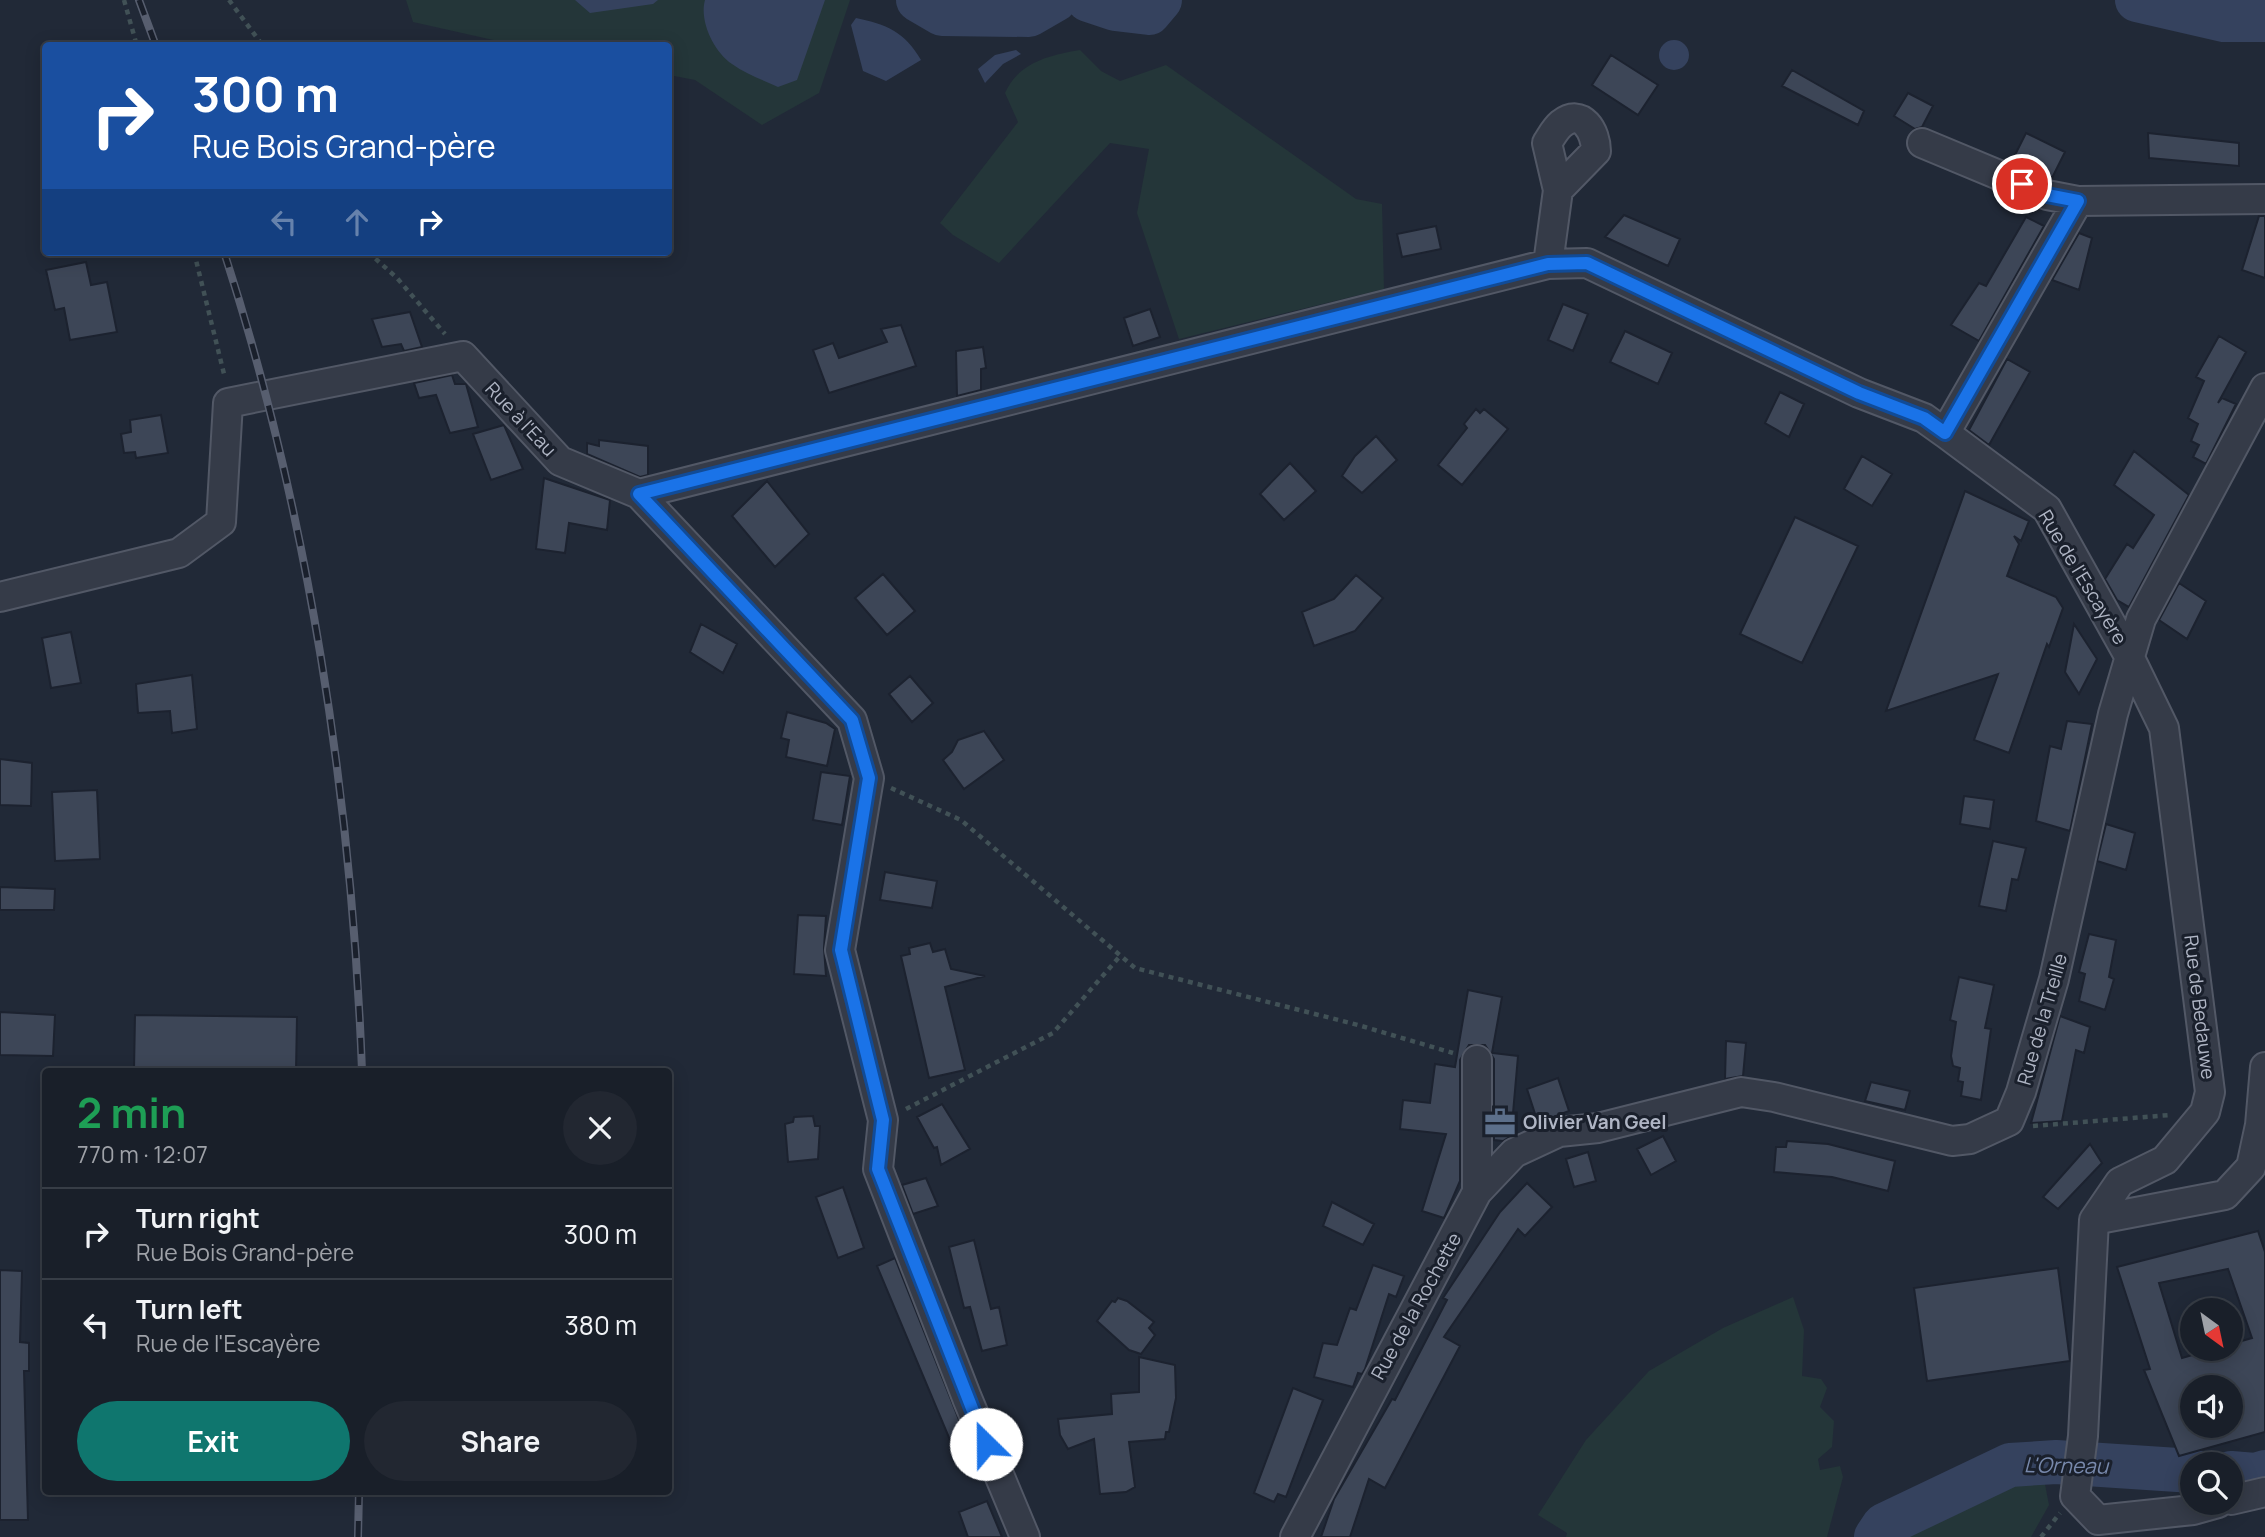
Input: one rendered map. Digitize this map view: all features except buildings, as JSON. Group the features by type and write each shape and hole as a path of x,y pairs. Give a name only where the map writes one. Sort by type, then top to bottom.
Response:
{"street":[{"path":"1922,143 2047,195 2078,201 2265,199"},
{"path":"1548,264 1558,190"},
{"path":"1945,433 2078,201"},
{"name":"Rue de l'Escayère","path":"639,494 1548,264 1587,263 1859,393 1924,418 1945,433 2047,509 2129,656"},
{"path":"0,597 179,553 221,522 229,404 464,356"},
{"name":"Rue à l'Eau","path":"464,356 560,461 639,494 852,720 869,778 841,950 883,1120 878,1169 967,1398 1026,1537"},
{"name":"Rue de la Treille","path":"2009,1121 2037,1042 2054,979 2113,714 2141,619 2265,388"},
{"name":"Rue de Bedauwe","path":"2129,656 2164,728 2210,1092 2205,1112"},
{"name":"Rue de la Rochette","path":"1295,1537 1477,1192 1477,1060"},
{"path":"2094,1220 2225,1195 2251,1167 2260,1125 2265,1067"},
{"path":"1477,1192 1514,1153 1559,1132 1598,1128 1741,1092 1774,1097 1952,1141 1970,1139 2009,1121"},
{"path":"2180,1511 2098,1520 2075,1496 2083,1436 2094,1220 2120,1182 2165,1160 2205,1112"},
{"path":"2243,1497 2265,1492"}],"path":[{"path":"124,0 136,42"},
{"path":"229,0 259,42"},
{"path":"195,256 225,372 229,404"},
{"path":"372,256 397,278 464,356"},
{"path":"869,778 961,820 1135,968 1358,1025 1477,1060"},
{"path":"883,1120 1053,1032 1120,956"},
{"path":"2009,1121 2018,1126 2034,1126 2205,1112"}],"shaded area":[{"path":"406,0 850,0 819,93 762,125 695,80 672,76 672,42 502,42 413,22"},
{"path":"1080,50 1101,71 1120,81 1166,65 1356,199 1382,204 1384,289 1179,339 1137,213 1149,149 1110,143 999,263 953,235 940,223 1018,122 1005,93 1011,83 1018,74 1036,62"},
{"path":"1793,1297 1804,1330 1802,1376 1821,1379 1827,1388 1820,1407 1834,1421 1832,1447 1818,1459 1820,1470 1840,1466 1843,1477 1827,1537 1566,1537 1567,1533 1538,1515 1586,1440 1649,1371 1723,1328"},
{"path":"2043,1474 2049,1505 2031,1537 1891,1537 2004,1480"}],"water":[{"path":"575,0 658,0 653,4 590,13"},
{"path":"705,0 825,0 797,80 778,87 743,71 725,59 709,35 704,17"},
{"path":"856,18 894,31 908,42 921,60 886,81 863,71 851,25"},
{"path":"1674,40 1680,41 1688,49 1688,61 1680,69 1674,70 1668,69 1660,61 1659,55 1660,49 1668,41"},
{"path":"1016,50 1021,54 1003,64 985,83 978,69 995,55"}],"waterway":[{"name":"L'Orneau","path":"918,0 942,14 1029,15 1055,0"},
{"name":"L'Orneau","path":"1088,0 1115,9 1149,13 1160,0"},
{"name":"L'Orneau","path":"2137,0 2224,20 2265,20"},
{"name":"L'Orneau","path":"1876,1537 1884,1525 2010,1465 2056,1462 2180,1470"},
{"name":"L'Orneau","path":"2243,1474 2265,1472"}],"railway":[{"path":"139,0 155,42"},
{"path":"225,256 254,350 280,451 321,657 348,865 362,1068"},
{"path":"358,1537 359,1495"}],"place":[{"name":"Olivier Van Geel","path":"1500,1122"}],"route":[{"path":"986,1444 878,1169 883,1120 841,950 869,778 852,720 639,494 1548,264 1587,263 1859,393 1924,418 1945,433 2078,201 2047,195 2022,184"}]}
